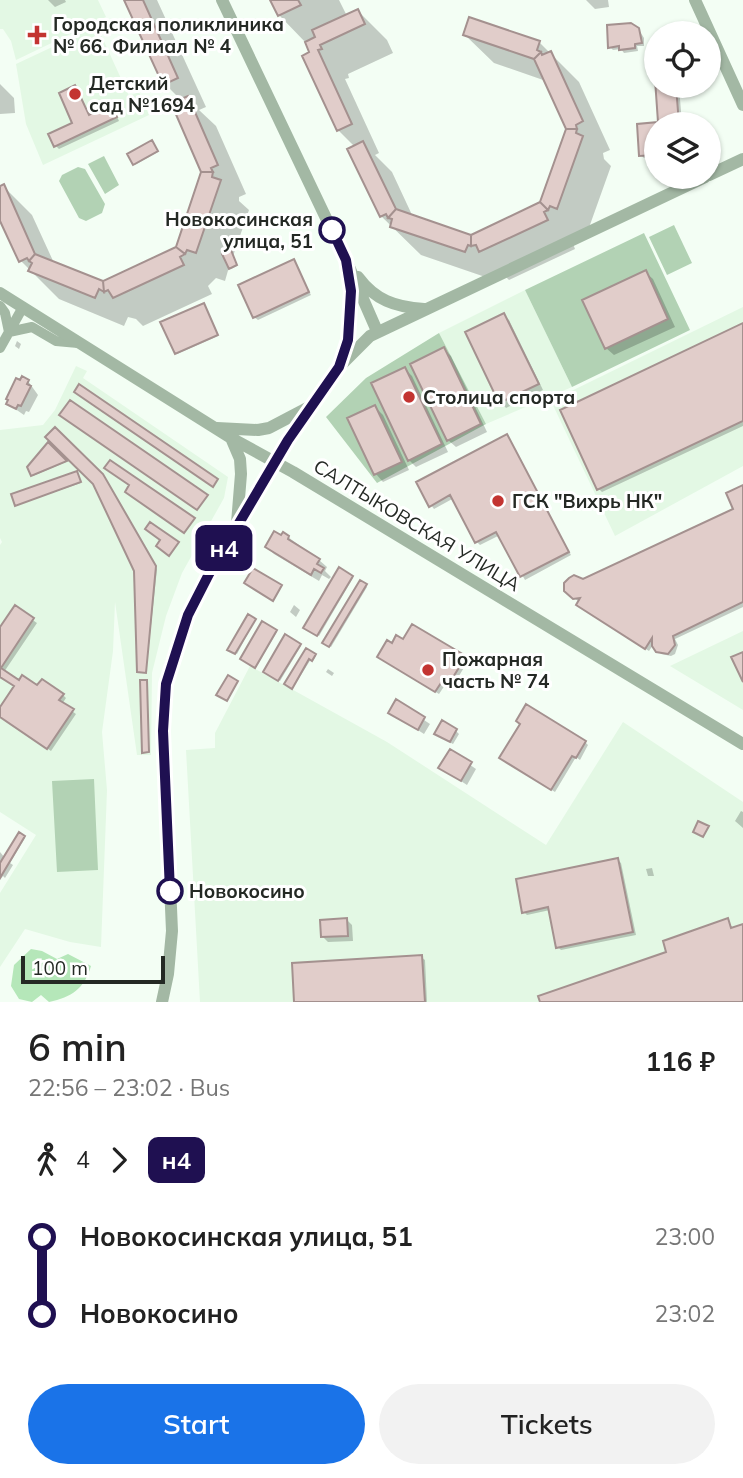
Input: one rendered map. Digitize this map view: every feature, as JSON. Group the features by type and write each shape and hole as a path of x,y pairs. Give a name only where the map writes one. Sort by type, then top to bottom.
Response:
{"street":[{"path":"222,0 377,331"},
{"path":"695,0 743,105"},
{"path":"721,169 743,159"},
{"path":"162,1002 172,931 163,731 166,684 188,615 274,462 339,367 363,341 377,331 680,189"},
{"path":"346,260 374,295 397,305 428,309"},
{"path":"339,367 348,340 352,307 346,260"},
{"name":"САЛТЫКОВСКАЯ УЛИЦА","path":"0,293 214,428 743,744"},
{"path":"0,306 5,313 9,332"},
{"path":"0,348 23,307"},
{"path":"9,332 32,327 56,341 80,343"},
{"path":"214,428 269,428 312,405"},
{"path":"231,438 240,459 241,474 236,526"}],"shaded area":[{"name":"Городская поликлиника № 66. Филиал № 4","path":"0,0 98,0 106,17 16,60 11,41 3,29 0,29"},
{"name":"Детский сад №1694","path":"97,26 129,96 139,92 149,115 43,165 26,124 16,64"},
{"path":"104,156 119,185 105,194 88,164"},
{"path":"78,167 85,169 105,204 102,213 86,221 79,218 59,181 62,175"},
{"path":"674,225 692,263 667,275 649,237"},
{"path":"644,233 690,330 572,387 525,290"},
{"path":"525,290 572,387 486,424 439,333"},
{"path":"743,307 743,466 615,536 551,401"},
{"name":"Столица спорта","path":"439,333 486,424 377,483 326,417 366,378"},
{"path":"76,366 87,371 83,378 228,477 224,498 182,573 166,616 152,673 151,755 137,755 115,602 113,651 102,732 107,790 101,947 70,942 25,929 0,967 0,893 36,835 0,812 0,430 43,425 55,410"},
{"path":"743,631 743,710 670,666"},
{"path":"250,666 387,742 546,845 623,722 743,802 743,1002 200,1002 186,750 215,748 215,733"},
{"path":"94,779 98,870 57,872 52,781"},
{"path":"31,949 57,959 68,954 91,966 85,981 76,991 64,998 49,1002 41,995 32,1002 19,999 11,986 14,965"}],"building":[{"path":"124,0 143,0 178,78 163,85"},
{"path":"270,0 298,0 301,5 278,16"},
{"path":"358,9 365,24 320,45 322,49 318,50 352,124 337,131 302,56 309,52 305,42 315,37 312,30"},
{"path":"469,17 540,41 537,50 541,52 534,59 463,35"},
{"path":"631,23 639,28 642,43 635,44 635,48 608,48 607,25"},
{"path":"551,51 583,121 576,125 577,129 566,129 534,59 541,52 542,55"},
{"path":"75,85 89,115 111,104 117,117 54,147 48,134 72,123 59,93"},
{"path":"188,96 218,165 211,168 213,172 201,172 171,103"},
{"path":"656,98 677,98 678,112 657,112"},
{"path":"644,123 644,156 639,156 637,124"},
{"path":"566,129 577,129 576,133 583,136 557,209 550,206 548,210 540,202"},
{"path":"152,140 158,151 133,165 127,154"},
{"path":"363,141 396,209 388,218 386,214 380,217 347,149"},
{"path":"201,172 213,172 212,177 221,180 196,253 187,250 185,254 176,247"},
{"path":"4,184 35,254 29,261 27,258 19,262 0,221 0,186"},
{"path":"540,202 548,210 544,212 548,220 479,252 476,245 471,246 471,235"},
{"path":"396,209 471,235 471,246 468,245 465,252 390,227 392,219 388,218"},
{"path":"176,247 185,254 180,257 184,265 113,298 108,290 104,292 103,281"},
{"path":"231,250 237,265 229,269 222,254"},
{"path":"35,254 103,281 104,292 99,289 95,298 28,271 32,263 29,261"},
{"path":"294,259 309,292 253,318 238,285"},
{"path":"646,270 668,319 605,349 582,300"},
{"path":"204,303 218,335 175,354 160,322"},
{"path":"504,313 539,384 499,403 465,332"},
{"path":"743,323 743,421 597,490 560,410"},
{"path":"444,347 481,424 447,441 410,364"},
{"path":"405,367 442,444 408,461 371,383"},
{"path":"22,376 29,380 27,384 31,386 21,406 18,405 16,409 6,404 6,399 16,378 20,380"},
{"path":"79,384 218,479 213,487 74,392"},
{"path":"70,400 208,495 197,510 59,415"},
{"path":"375,405 402,462 374,475 347,418"},
{"path":"55,427 103,474 156,566 146,673 137,672 134,571 93,484 45,437"},
{"name":"ГСК \"Вихрь НК\"","path":"507,434 569,552 520,577 496,532 475,543 450,495 429,507 416,482"},
{"path":"48,442 67,461 31,476 27,467"},
{"path":"110,460 195,518 184,533 125,492 129,485 104,468"},
{"path":"77,471 81,482 15,506 11,494"},
{"path":"743,485 743,602 673,636 675,645 668,654 656,652 652,646 652,638 645,649 576,605 580,598 573,599 564,591 564,583 574,575 583,579 733,509 726,493"},
{"path":"150,522 179,542 169,556 156,546 160,540 145,529"},
{"path":"274,531 281,535 283,532 289,536 288,539 320,559 317,564 324,568 321,573 314,569 311,575 265,547"},
{"path":"339,567 353,576 317,636 303,628"},
{"path":"253,568 282,585 273,601 244,583"},
{"path":"360,580 367,584 329,647 322,643"},
{"path":"15,605 34,618 1,668 19,680 22,675 37,685 42,679 64,694 59,700 74,709 47,749 0,717 0,707 14,686 0,677 0,627"},
{"path":"248,614 256,619 235,654 227,650"},
{"path":"262,621 277,630 255,668 240,659"},
{"name":"Пожарная часть № 74","path":"412,624 466,656 447,687 441,683 435,692 377,657 387,640 392,643 396,635 403,639"},
{"path":"285,634 301,644 278,681 263,672"},
{"path":"306,648 316,654 312,661 309,659 292,689 284,684"},
{"path":"743,652 743,682 731,657"},
{"path":"228,675 238,681 227,701 216,695"},
{"path":"140,680 147,680 149,752 142,753"},
{"path":"396,699 425,717 418,730 388,713"},
{"path":"526,704 586,741 576,758 572,756 551,790 499,758 520,724 516,721"},
{"path":"442,720 457,729 450,742 434,734"},
{"path":"450,749 472,762 461,781 438,768"},
{"path":"698,821 709,826 703,837 693,832"},
{"path":"19,832 25,836 0,878 0,863"},
{"path":"618,858 633,932 556,948 548,907 522,913 516,879"},
{"path":"347,918 348,936 321,937 320,920"},
{"path":"728,918 731,928 743,924 743,1002 540,1002 538,996 666,952 663,941"},
{"path":"422,955 425,1002 294,1002 292,963"}],"bus line":[{"name":"н4","path":"170,891 163,708 171,663 188,615 236,526 288,440 339,367 348,340 352,307 346,260 332,230"}],"place":[{"name":"Городская поликлиника № 66. Филиал № 4","path":"37,35"},
{"name":"Детский сад №1694","path":"75,94"},
{"name":"Новокосинская улица, 51","path":"332,230"},
{"name":"Столица спорта","path":"409,397"},
{"name":"ГСК \"Вихрь НК\"","path":"498,501"},
{"name":"Пожарная часть № 74","path":"428,670"},
{"name":"Новокосино","path":"170,891"}]}
